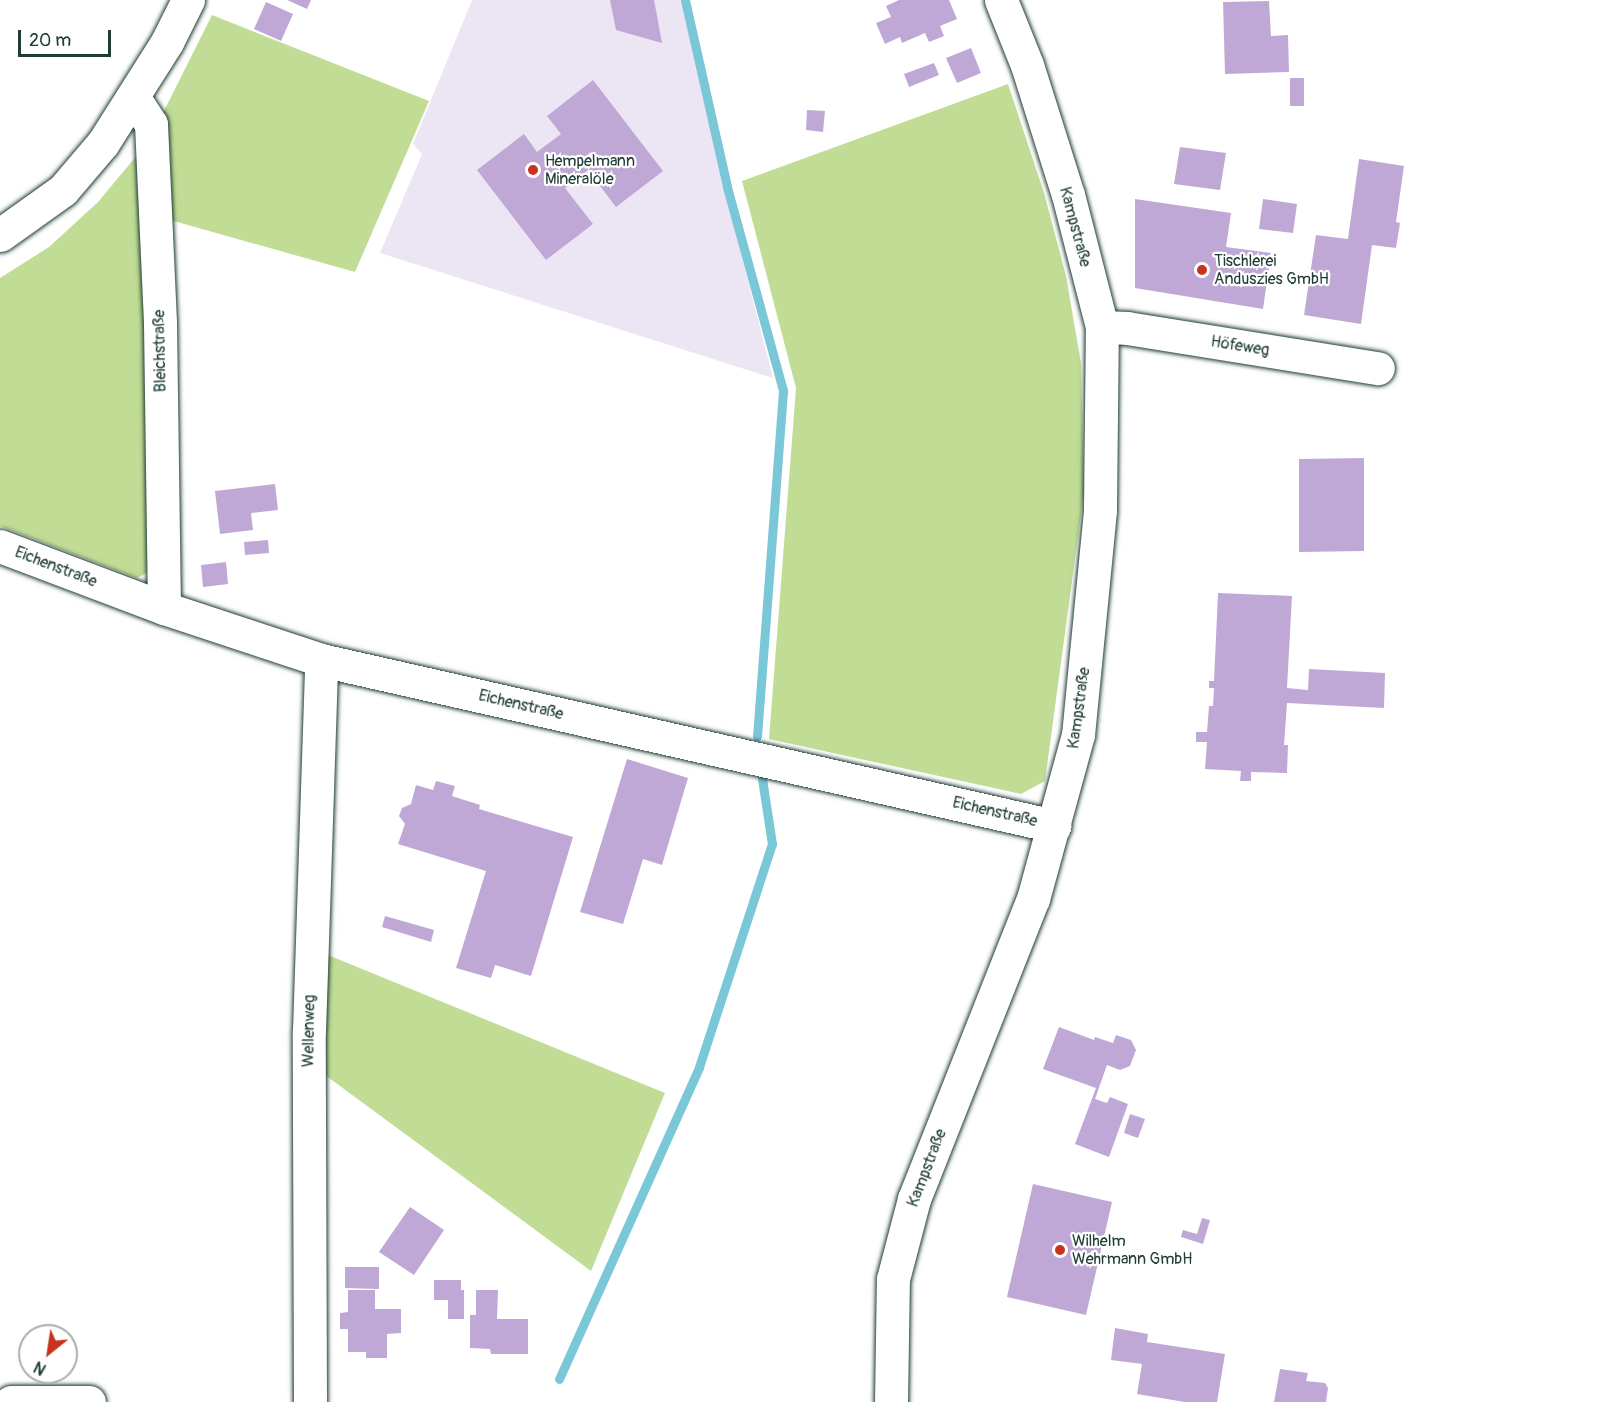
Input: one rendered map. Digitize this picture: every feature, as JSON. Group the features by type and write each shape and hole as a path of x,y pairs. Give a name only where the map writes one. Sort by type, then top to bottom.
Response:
{"street":[{"path":"0,235 63,190 103,143 134,98 167,42 188,0"},
{"name":"Kampstraße","path":"891,1402 893,1279 914,1199 1033,899 1078,735 1098,533 1102,327 1068,195 1027,65 1001,0"},
{"name":"Bleichstraße","path":"134,98 151,124 160,323 164,608"},
{"name":"Höfeweg","path":"1102,327 1127,328 1378,368"},
{"name":"Eichenstraße","path":"0,546 164,608 321,660 1054,826"},
{"name":"Wellenweg","path":"310,1402 309,1031 321,660"},
{"path":"11,1402 89,1402"}],"shaded area":[{"path":"472,0 683,0 724,187 773,378 380,253 422,154 413,144"}],"green space":[{"path":"212,15 429,101 355,272 163,218 155,129"},
{"path":"1008,84 1044,193 1066,276 1081,363 1084,492 1045,781 1021,794 769,739 796,388 742,181"},
{"path":"143,148 148,572 137,578 0,526 0,278 49,247 98,202"},
{"path":"323,953 665,1093 591,1271 321,1072"}],"building":[{"path":"287,0 311,0 307,9"},
{"path":"610,0 654,0 662,43 616,30"},
{"path":"899,0 949,0 957,19 940,26 944,36 929,42 925,33 902,43 900,37 885,44 876,23 891,17 886,6"},
{"path":"1269,1 1271,36 1288,35 1289,72 1225,74 1223,2"},
{"path":"266,2 293,14 281,41 254,29"},
{"path":"971,48 981,73 957,83 946,58"},
{"path":"934,63 939,75 909,87 904,74"},
{"path":"1290,78 1304,78 1304,106 1290,106"},
{"name":"Hempelmann Mineralöle","path":"593,80 663,171 616,207 588,170 565,188 593,224 546,260 477,170 524,134 537,152 561,134 547,116"},
{"path":"807,110 825,111 823,132 806,130"},
{"path":"1180,147 1226,153 1220,190 1174,184"},
{"path":"1359,159 1404,166 1396,222 1400,223 1396,248 1372,245 1361,324 1304,315 1316,235 1348,239"},
{"name":"Tischlerei Anduszies GmbH","path":"1135,199 1231,213 1226,247 1271,253 1263,309 1135,288"},
{"path":"1263,199 1297,204 1293,233 1259,229"},
{"path":"1364,458 1364,551 1299,552 1299,459"},
{"path":"275,484 278,510 251,513 253,530 220,534 215,491"},
{"path":"268,540 269,553 245,555 244,542"},
{"path":"226,562 228,584 203,587 201,565"},
{"path":"1218,593 1292,596 1287,688 1308,690 1309,669 1385,673 1384,708 1287,703 1284,745 1288,745 1287,773 1251,772 1251,781 1240,781 1241,771 1205,769 1207,742 1196,742 1196,732 1207,732 1209,706 1213,706 1214,688 1209,688 1209,681 1214,681"},
{"path":"627,759 688,778 662,865 643,859 623,924 580,912"},
{"path":"436,781 455,786 452,796 480,805 479,809 573,837 531,976 495,965 491,978 456,968 486,871 398,844 405,824 399,816 402,808 411,804 416,785 433,790"},
{"path":"385,916 434,930 431,942 382,927"},
{"path":"1059,1027 1094,1040 1095,1037 1113,1043 1116,1035 1131,1040 1136,1050 1130,1066 1120,1070 1107,1065 1095,1099 1107,1103 1110,1097 1128,1104 1109,1157 1075,1144 1096,1088 1043,1069"},
{"path":"1130,1114 1145,1119 1138,1138 1124,1133"},
{"name":"Wilhelm Wehrmann GmbH","path":"1033,1184 1112,1202 1086,1315 1007,1297"},
{"path":"410,1207 444,1230 414,1275 379,1252"},
{"path":"1202,1218 1210,1220 1203,1244 1181,1237 1183,1230 1197,1234"},
{"path":"345,1267 379,1267 379,1289 345,1288"},
{"path":"434,1280 461,1280 461,1290 464,1290 464,1319 448,1319 448,1300 434,1300"},
{"path":"348,1290 375,1290 375,1309 401,1309 401,1333 387,1334 387,1358 366,1358 366,1352 348,1352 348,1329 340,1329 340,1313 348,1312"},
{"path":"476,1290 498,1290 497,1319 528,1319 528,1354 491,1354 490,1349 470,1348 470,1315 476,1315"},
{"path":"1115,1328 1148,1334 1147,1342 1225,1354 1217,1402 1185,1402 1137,1394 1142,1364 1111,1360"},
{"path":"1280,1369 1308,1373 1306,1381 1325,1383 1328,1388 1326,1402 1274,1402"}],"waterway":[{"path":"685,0 727,187 783,391 757,736"},
{"path":"559,1379 699,1067 772,844 762,779"}],"place":[{"name":"Hempelmann Mineralöle","path":"533,170"},
{"name":"Tischlerei Anduszies GmbH","path":"1202,270"},
{"name":"Wilhelm Wehrmann GmbH","path":"1060,1250"}]}
